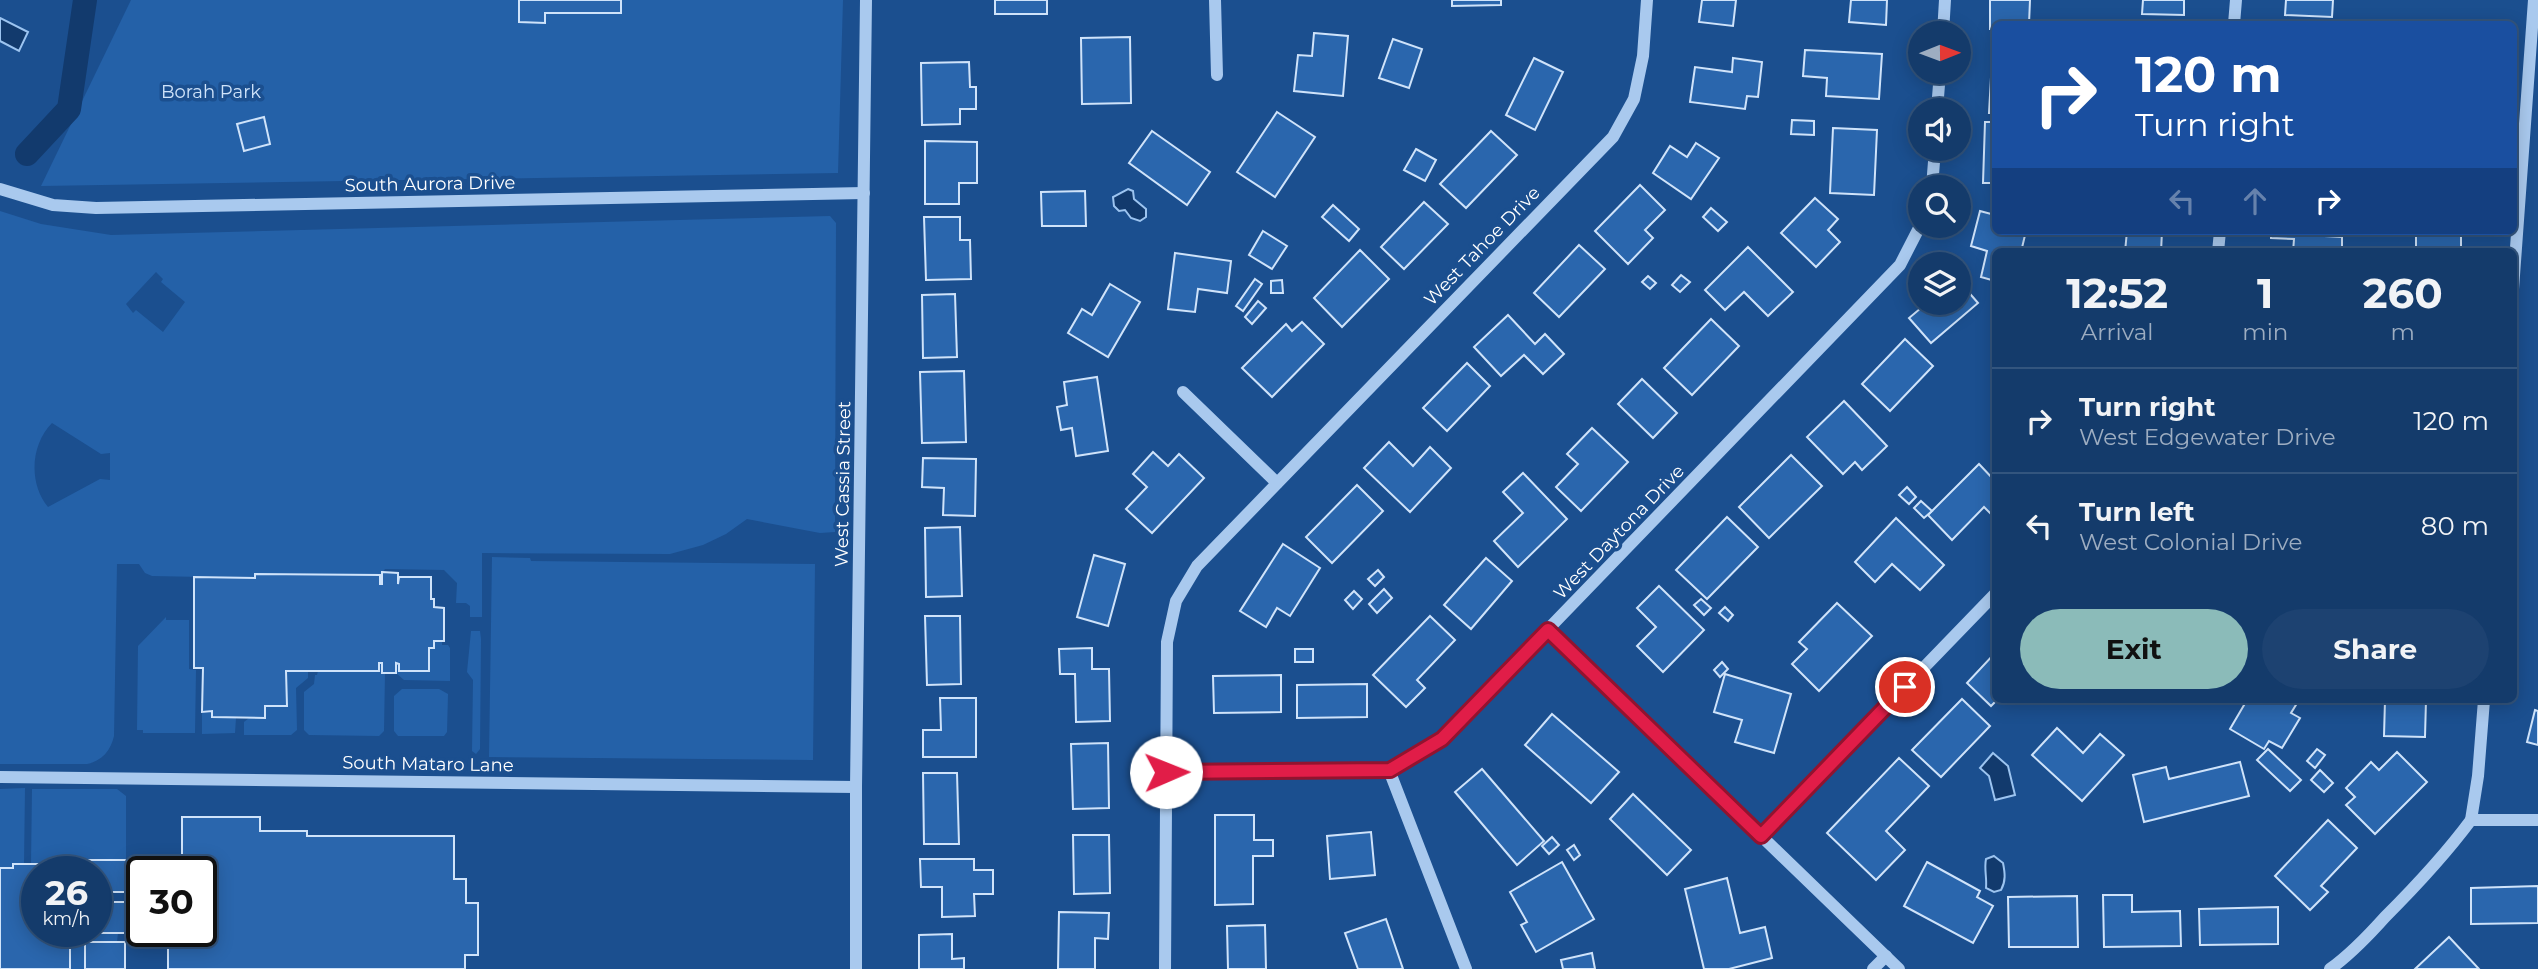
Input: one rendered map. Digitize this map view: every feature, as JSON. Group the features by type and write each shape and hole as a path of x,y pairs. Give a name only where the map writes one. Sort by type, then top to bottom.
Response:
{"street":[{"name":"West Cassia Street","path":"856,969 866,0"},
{"path":"1215,0 1217,75"},
{"name":"West Tahoe Drive","path":"1165,969 1167,642 1176,601 1197,566 1613,137 1634,99 1643,56 1647,0"},
{"path":"1944,21 1945,0"},
{"path":"2234,21 2236,0"},
{"path":"2517,231 2533,0"},
{"name":"South Aurora Drive","path":"0,188 53,205 96,208 864,193"},
{"name":"West Daytona Drive","path":"1390,770 1442,739 1900,265 1914,238"},
{"path":"1183,392 1278,483"},
{"path":"1761,836 1992,597"},
{"path":"1548,630 1899,969"},
{"path":"2330,969 2347,958 2413,889 2448,851 2471,820 2478,776 2484,703"},
{"path":"1166,772 1390,770 1466,969"},
{"name":"South Mataro Lane","path":"0,777 856,787"},
{"path":"2471,820 2538,820"},
{"path":"1873,969 1886,956"}],"green space":[{"name":"Borah Park","path":"131,0 843,0 838,173 41,186"},
{"path":"0,211 41,224 111,235 830,216 836,223 835,532 820,533 747,519 726,534 703,545 670,554 482,553 482,617 470,617 470,606 456,603 457,583 444,570 385,569 380,584 379,575 255,574 255,578 152,576 145,573 139,564 117,564 114,736 111,746 101,758 87,764 0,764","holes":["156,272 163,279 161,282 185,302 163,332 136,310 133,313 126,304","52,423 101,454 110,453 110,480 100,479 48,507 37,487 35,464 40,442"]},
{"path":"492,557 530,558 531,561 815,564 813,760 489,757"},
{"path":"166,617 166,620 189,620 189,669 196,670 195,733 143,733 143,730 137,730 138,646"},
{"path":"471,631 480,631 481,639 480,749 476,754 472,751 473,680 467,672"},
{"path":"434,641 442,641 442,645 448,645 450,648 450,681 404,680 396,673 396,663 399,664 400,671 429,671 429,648 434,648"},
{"path":"382,663 382,673 385,673 384,731 379,736 309,735 304,730 304,692 314,684 318,671"},
{"path":"286,671 308,671 308,678 296,688 297,730 291,735 244,735 244,722 249,718 265,718 265,706 287,706"},
{"path":"402,689 439,689 448,694 447,732 444,736 398,736 394,731 394,696"},
{"path":"212,711 212,717 236,718 235,733 202,734 202,712"},
{"path":"25,788 24,856 21,856 21,864 13,864 13,868 0,868 0,789"},
{"path":"32,789 117,789 126,796 126,860 112,860 112,856 31,856"},
{"path":"112,933 118,933 117,942 112,942"},
{"path":"70,947 85,947 85,969 70,969"}],"shaded area":[{"path":"0,18 28,32 19,51 0,41"},
{"path":"1128,189 1133,191 1134,199 1146,209 1146,217 1140,221 1114,206 1113,197"},
{"path":"1993,753 2008,766 2015,795 1995,800 1989,776 1980,768"},
{"path":"1994,856 2003,863 2005,877 2001,890 1994,892 1986,888 1985,866 1986,859"}],"building":[{"path":"519,0 621,0 621,13 545,13 545,23 519,22"},
{"path":"995,0 1047,0 1047,14 995,14"},
{"path":"1452,0 1501,0 1501,5 1452,6"},
{"path":"1702,0 1736,0 1733,26 1699,22"},
{"path":"1851,0 1887,0 1886,25 1849,22"},
{"path":"1990,0 2030,0 2029,21 1992,21 1990,29"},
{"path":"2143,0 2184,0 2184,15 2142,14"},
{"path":"2286,0 2333,0 2332,17 2285,15"},
{"path":"1314,33 1348,36 1343,96 1294,91 1298,55 1312,56"},
{"path":"1130,37 1131,103 1082,104 1081,38"},
{"path":"1393,39 1422,49 1409,88 1379,78"},
{"path":"1805,50 1882,54 1879,99 1826,96 1827,78 1803,76"},
{"path":"1534,58 1563,72 1535,130 1506,115"},
{"path":"1733,58 1762,62 1758,97 1747,96 1745,109 1690,102 1695,67 1732,72"},
{"path":"1992,60 1992,113 1989,113"},
{"path":"969,62 970,87 976,87 976,109 960,109 960,124 922,125 921,63"},
{"path":"1277,112 1315,137 1275,197 1237,172"},
{"path":"264,117 270,144 244,151 237,124"},
{"path":"1792,120 1814,121 1814,135 1791,134"},
{"path":"1985,122 1992,122 1992,183 1983,183"},
{"path":"1833,128 1877,130 1874,195 1830,193"},
{"path":"1152,131 1210,172 1187,205 1129,163"},
{"path":"1491,131 1517,155 1466,208 1440,184"},
{"path":"925,141 977,142 977,183 959,183 959,204 925,204"},
{"path":"1696,143 1719,158 1691,199 1653,173 1670,146 1687,157"},
{"path":"1416,149 1436,160 1425,181 1404,170"},
{"path":"1640,185 1665,210 1645,230 1653,238 1628,264 1595,231"},
{"path":"1085,191 1086,226 1042,226 1041,192"},
{"path":"1815,198 1838,219 1828,230 1840,242 1816,267 1781,233"},
{"path":"1424,202 1448,224 1404,269 1381,247"},
{"path":"1333,205 1359,229 1349,241 1322,217"},
{"path":"1711,208 1727,222 1718,231 1703,217"},
{"path":"1980,211 1992,214 1992,235 2025,235 2022,248 1992,248 1992,280 1981,277 1987,251 1971,246"},
{"path":"924,217 960,217 960,240 970,240 971,279 926,280"},
{"path":"1263,231 1287,246 1272,269 1249,255"},
{"path":"2127,235 2162,235 2161,248 2125,248"},
{"path":"2271,235 2342,237 2342,248 2293,248 2294,239 2271,238"},
{"path":"2416,235 2461,235 2461,248 2416,248"},
{"path":"1579,245 1605,269 1559,317 1534,293"},
{"path":"1748,247 1793,292 1768,316 1744,292 1725,310 1705,290"},
{"path":"1360,250 1389,279 1342,327 1314,298"},
{"path":"1175,253 1231,261 1227,293 1198,289 1195,312 1168,309"},
{"path":"1681,275 1690,282 1680,292 1672,285"},
{"path":"1648,276 1656,283 1650,289 1642,282"},
{"path":"1255,279 1262,284 1243,311 1236,306"},
{"path":"1282,280 1283,293 1271,293 1271,281"},
{"path":"1110,284 1140,302 1108,357 1068,333 1082,309 1092,315"},
{"path":"955,294 957,357 923,358 922,295"},
{"path":"1971,295 1978,303 1971,309"},
{"path":"1258,301 1266,308 1252,324 1245,317"},
{"path":"1508,315 1535,344 1545,334 1564,354 1543,374 1524,355 1501,376 1474,347"},
{"path":"1913,315 1964,315 1931,343 1909,318"},
{"path":"1711,319 1739,346 1692,395 1664,368"},
{"path":"1302,322 1324,344 1272,397 1242,368 1286,324 1292,331"},
{"path":"1905,339 1933,366 1890,411 1862,384"},
{"path":"1467,363 1490,386 1447,431 1423,408"},
{"path":"964,371 966,442 922,443 920,372"},
{"path":"1097,377 1108,451 1076,456 1072,428 1061,430 1057,407 1067,405 1064,382"},
{"path":"1642,379 1677,413 1653,438 1618,404"},
{"path":"1844,401 1887,446 1862,470 1855,462 1843,474 1807,437"},
{"path":"1592,428 1628,462 1581,511 1556,487 1578,464 1567,454"},
{"path":"1389,442 1413,466 1430,447 1451,468 1410,512 1364,468"},
{"path":"1153,452 1168,466 1179,454 1204,478 1152,533 1126,509 1147,487 1133,474"},
{"path":"1791,455 1822,486 1769,538 1739,507"},
{"path":"923,458 976,459 975,516 943,515 944,488 922,487"},
{"path":"1979,464 1992,478 1992,515 1984,507 1952,540 1928,515"},
{"path":"1523,473 1567,519 1518,567 1494,541 1523,513 1503,492"},
{"path":"1357,485 1383,511 1332,563 1306,537"},
{"path":"1907,487 1916,497 1909,504 1899,495"},
{"path":"1921,501 1932,511 1924,518 1914,508"},
{"path":"1727,517 1758,547 1707,599 1676,570"},
{"path":"1896,518 1944,565 1920,590 1892,564 1875,582 1855,562"},
{"path":"960,527 962,596 926,597 925,528"},
{"path":"1283,544 1320,568 1290,616 1277,608 1266,627 1240,611"},
{"path":"1094,555 1125,564 1108,626 1077,617"},
{"path":"1486,558 1512,581 1471,629 1444,605"},
{"path":"1378,570 1384,577 1375,586 1368,579"},
{"path":"382,572 398,573 398,584 399,577 431,577 431,599 434,599 434,607 444,608 444,641 434,641 434,648 429,648 429,671 399,671 399,664 396,663 396,673 382,673 382,663 379,663 379,671 286,671 287,706 265,706 265,718 212,717 212,711 202,712 203,668 194,668 194,577 255,578 255,574 380,575 382,584"},
{"path":"1659,586 1704,630 1663,672 1637,646 1656,627 1637,608"},
{"path":"1384,589 1392,598 1377,613 1369,604"},
{"path":"1354,591 1362,599 1353,609 1345,600"},
{"path":"1701,599 1711,608 1704,615 1694,605"},
{"path":"1837,603 1872,636 1819,691 1792,664 1807,649 1799,642"},
{"path":"1725,607 1733,615 1728,621 1719,613"},
{"path":"925,616 960,616 961,684 927,685"},
{"path":"1430,616 1455,640 1417,680 1425,688 1406,707 1373,675"},
{"path":"1092,648 1092,669 1109,669 1110,721 1076,722 1075,674 1060,674 1059,649"},
{"path":"1295,649 1313,649 1313,662 1295,662"},
{"path":"1992,656 1994,703 1991,706 1967,683"},
{"path":"1722,662 1728,669 1720,677 1714,670"},
{"path":"1725,674 1791,694 1774,753 1735,742 1742,720 1714,712"},
{"path":"1281,675 1281,712 1214,713 1213,676"},
{"path":"1367,684 1367,717 1297,718 1297,685"},
{"path":"940,698 976,698 976,757 923,757 923,730 941,730"},
{"path":"1962,699 1990,726 1941,777 1912,750"},
{"path":"2245,703 2297,703 2291,713 2300,718 2282,748 2269,741 2264,749 2230,729"},
{"path":"2385,703 2426,703 2425,737 2384,736"},
{"path":"2535,710 2538,711 2538,745 2527,742"},
{"path":"1552,714 1619,772 1591,803 1525,745"},
{"path":"2057,728 2083,753 2100,734 2124,755 2082,801 2032,755"},
{"path":"1108,743 1109,808 1073,809 1071,744"},
{"path":"2268,749 2301,780 2290,791 2257,760"},
{"path":"2317,749 2325,755 2315,768 2307,761"},
{"path":"2397,752 2427,782 2375,834 2346,805 2355,797 2346,788 2371,762 2379,770"},
{"path":"1899,758 1929,786 1886,831 1905,850 1876,880 1827,833"},
{"path":"2240,762 2249,796 2144,822 2133,775 2166,767 2169,779"},
{"path":"1482,769 1544,841 1517,865 1455,792"},
{"path":"2320,770 2333,783 2324,792 2311,780"},
{"path":"923,773 957,773 959,844 924,844"},
{"path":"1633,794 1691,850 1667,875 1610,819"},
{"path":"1215,815 1254,815 1254,840 1273,840 1273,856 1253,856 1253,904 1215,905"},
{"path":"182,817 260,817 260,831 307,831 307,836 454,836 454,879 466,879 466,903 478,903 478,955 465,955 465,969 168,969 168,947 217,947 217,856 182,856"},
{"path":"2328,820 2357,848 2321,886 2328,892 2310,910 2275,876"},
{"path":"1371,832 1375,875 1330,879 1327,836"},
{"path":"1073,835 1109,835 1110,893 1074,894"},
{"path":"1552,837 1559,845 1549,854 1542,846"},
{"path":"1574,845 1580,855 1574,860 1567,850"},
{"path":"920,859 974,859 974,870 993,870 993,894 974,894 975,916 942,917 942,887 921,887"},
{"path":"112,860 126,860 126,892 112,892"},
{"path":"1562,862 1594,919 1536,952 1521,925 1527,922 1510,892"},
{"path":"1927,862 1980,891 1977,897 1993,906 1973,943 1904,906"},
{"path":"13,864 21,864 21,947 70,947 70,969 0,969 0,868 13,868"},
{"path":"1727,878 1740,933 1765,927 1772,958 1729,969 1704,969 1685,889"},
{"path":"2538,886 2538,923 2471,924 2471,888"},
{"path":"2103,895 2132,895 2132,912 2180,911 2181,946 2104,947"},
{"path":"2077,896 2078,947 2009,947 2008,897"},
{"path":"112,902 126,902 125,933 112,933"},
{"path":"2278,907 2278,944 2200,945 2199,909"},
{"path":"1059,912 1109,913 1108,939 1095,938 1095,969 1058,969"},
{"path":"1386,919 1403,969 1358,969 1345,933"},
{"path":"1265,925 1266,969 1228,969 1227,926"},
{"path":"952,934 952,959 964,958 964,969 919,969 919,935"},
{"path":"2449,937 2479,969 2415,969"},
{"path":"112,942 125,942 125,969 85,969 85,947 112,947"},
{"path":"1592,953 1595,969 1563,969 1561,960"}],"waterway":[{"path":"27,154 69,109 85,0"}],"route":[{"path":"1166,772 1390,770 1442,739 1548,630 1761,836 1905,687"}]}
